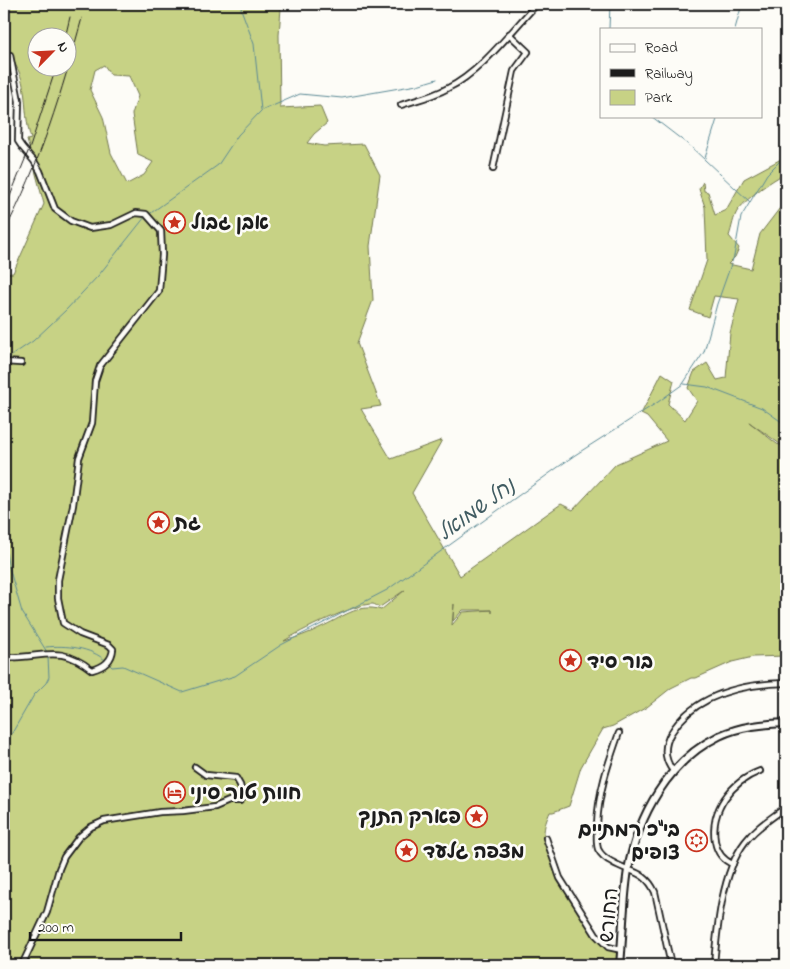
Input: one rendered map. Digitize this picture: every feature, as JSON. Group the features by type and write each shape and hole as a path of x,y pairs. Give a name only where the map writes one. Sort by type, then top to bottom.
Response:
{"street":[{"path":"401,105 448,89 459,82 479,66 537,4"},
{"path":"493,169 514,70 528,52 509,34"},
{"path":"4,657 57,653 73,658 92,670 105,665 111,658 113,649 109,645 80,634 63,623 58,598 58,580 73,505 79,458 92,423 95,381 100,366 159,292 162,255 161,231 146,214 136,213 111,225 90,228 72,221 55,209 37,166 18,141 20,101 10,55"},
{"path":"4,362 21,363"},
{"path":"674,772 666,758 666,744 675,727 690,710 706,700 728,692 766,684 786,683"},
{"name":"החורש","path":"620,965 628,870 640,831 662,785 691,754 719,736 760,725 786,723"},
{"path":"619,733 602,782 596,840 598,848 605,858 646,878 655,892 671,965"},
{"path":"22,965 47,912 64,857 79,837 91,827 104,821 160,812 215,807 229,801 240,801 242,798 240,785 236,778 206,775 195,767"},
{"path":"733,864 725,860 717,847 714,832 717,812 733,788 746,778 760,771"},
{"path":"714,965 721,909 733,864 739,851 750,836 786,807"},
{"path":"546,838 560,878 596,935 608,947 622,950"},
{"path":"785,965 786,946"}],"green space":[{"path":"4,4 280,4 280,108 320,106 327,123 307,143 324,146 364,144 380,175 370,246 373,300 357,343 381,406 361,409 391,459 442,440 412,493 460,576 561,504 573,510 616,464 667,441 647,417 641,414 662,373 674,381 668,404 685,420 697,401 688,388 694,372 707,363 717,380 726,378 730,333 739,299 714,296 708,317 690,310 707,260 705,207 699,189 703,182 704,191 708,192 715,215 726,210 744,179 786,157 786,173 754,194 736,213 729,236 739,248 735,257 728,264 751,269 760,234 786,200 786,446 780,444 749,422 777,444 786,447 786,656 753,657 732,662 696,678 691,678 671,688 647,707 613,726 603,729 581,767 569,806 550,812 544,834 551,859 587,926 604,946 618,953 617,965 4,965 4,274 13,273 44,204 27,140 31,139 22,81 13,61 4,52","holes":["104,65 111,75 129,76 138,96 132,114 138,155 153,162 144,175 127,184 111,153 103,117 90,90 95,70","405,590 381,610 365,608 350,612 308,633 284,641 314,625 354,608 373,604 380,607","454,604 453,621 463,610 492,610 463,612 452,625"]}],"waterway":[{"path":"242,4 241,9 254,44 261,110"},
{"path":"609,28 610,4"},
{"path":"735,28 742,4"},
{"path":"148,215 218,165 238,135 261,111 300,94 342,98 417,85 437,79"},
{"path":"654,118 690,146 750,202"},
{"path":"705,158 717,118"},
{"name":"נחל שמואל","path":"109,664 112,667 123,666 182,692 235,676 281,645 387,590 575,455 683,384 704,352 717,304 734,256 741,217 767,174 786,155"},
{"path":"5,360 33,341 66,310 98,276 145,217"},
{"path":"684,384 707,387 762,408 786,425"},
{"path":"4,540 8,564 22,612 47,652"},
{"name":"נחל שמואל","path":"46,647 78,648 100,656 106,661"},
{"path":"4,747 34,695 46,683 49,677 48,657"}],"railway":[{"path":"67,28 70,17"},
{"path":"4,232 29,181 49,127 82,18"},
{"path":"4,211 30,147 53,78"}],"place":[{"name":"אבן גבול","path":"175,222"},
{"name":"גת","path":"158,522"},
{"name":"בור סיד","path":"571,661"},
{"name":"חוות טור סיני","path":"174,792"},
{"name":"פארק התנך","path":"477,816"},
{"name":"בי\"כ רמתיים צופים","path":"696,841"},
{"name":"מצפה גלעד","path":"407,851"}]}
